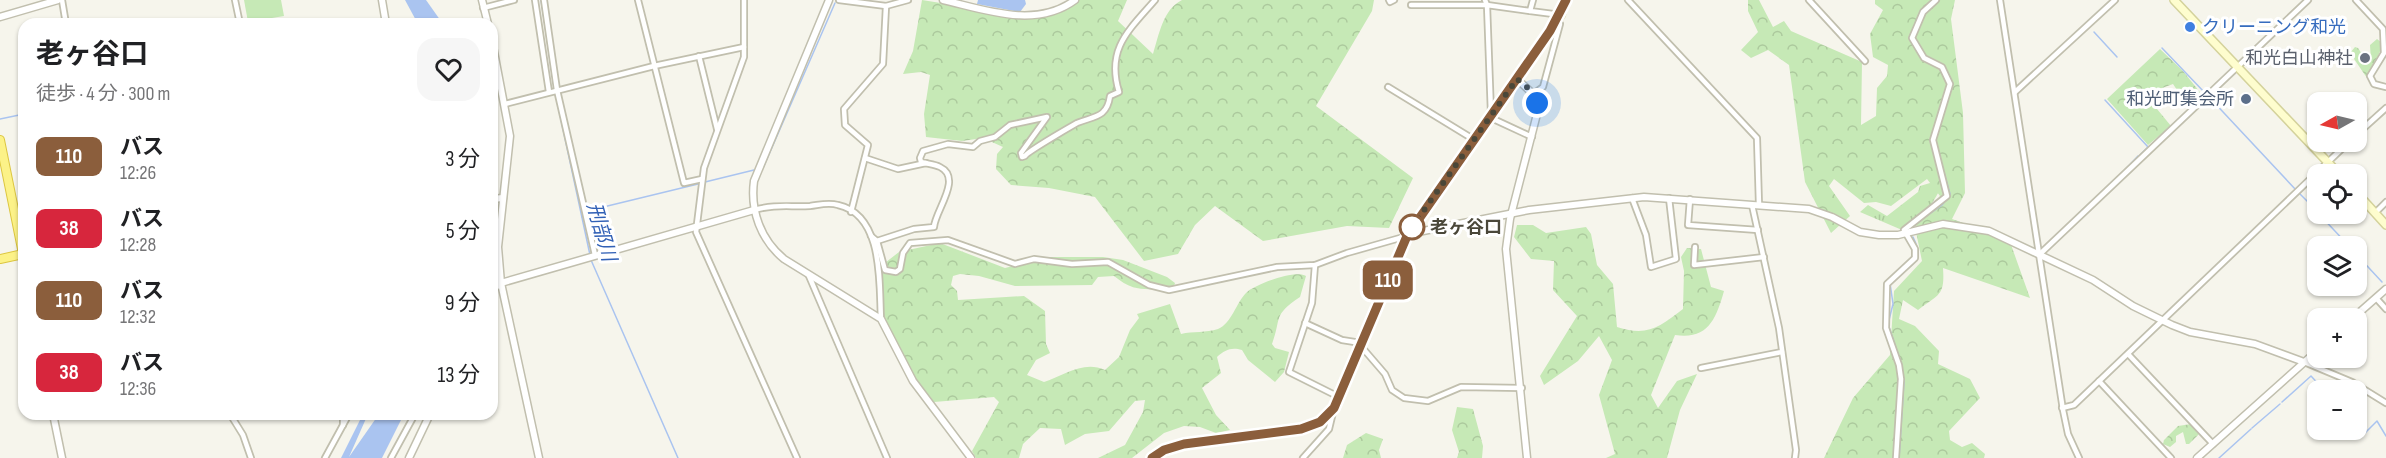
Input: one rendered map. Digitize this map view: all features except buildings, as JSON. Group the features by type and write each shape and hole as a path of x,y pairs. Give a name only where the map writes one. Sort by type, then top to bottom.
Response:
{"highway":[{"path":"0,140 18,228"},
{"path":"0,259 18,258"}],"main road":[{"path":"2174,0 2328,162"},
{"path":"1152,458 1164,450 1184,444 1301,429 1320,422 1334,408 1407,235 1517,79 1561,15 1568,1"},
{"path":"2367,204 2386,225"}],"street":[{"path":"0,17 60,0 64,18"},
{"path":"235,0 239,18"},
{"path":"382,0 385,18"},
{"path":"482,0 486,18"},
{"path":"483,8 514,0"},
{"path":"535,0 549,92"},
{"path":"544,0 557,90 592,256"},
{"path":"638,0 684,183 702,179"},
{"path":"744,0 744,57 702,179 696,232 797,458"},
{"path":"829,0 760,166 753,193 754,210 771,248 809,276 880,319"},
{"path":"839,0 886,6 908,0"},
{"path":"947,0 1027,17 1054,12 1075,0"},
{"path":"926,163 920,158 923,151 948,144 968,148 995,137 1010,125 1047,117 1021,153 1022,157 1077,123 1101,115 1108,107 1110,96 1119,92 1114,60 1122,39 1155,0"},
{"path":"1389,0 1390,2 1394,0"},
{"path":"1530,11 1533,0"},
{"path":"1628,0 1757,138 1758,230 1782,352 1796,450 1795,458"},
{"path":"1809,0 1865,61"},
{"path":"1896,458 1901,379 1899,365 1886,328 1887,284 1915,258 1915,249 1905,234 1906,227 1947,196 1933,140 1950,84 1942,67 1924,58 1911,38 1923,12 1936,0"},
{"path":"2000,0 2062,408 2068,434 2079,458"},
{"path":"2015,92 2115,0"},
{"path":"2040,254 2308,0"},
{"path":"2356,0 2384,29 2384,53 2370,76 2374,84 2386,87"},
{"path":"1486,2 1490,116 1532,137"},
{"path":"1411,5 1486,2 1561,15"},
{"path":"851,212 867,145 845,125 844,109 883,64 886,6"},
{"path":"1533,94 1543,87 1560,24"},
{"path":"505,104 654,66 744,47"},
{"path":"699,56 718,131"},
{"path":"498,70 510,146 498,247 501,282 539,458"},
{"path":"1517,79 1533,94 1537,103 1532,137 1508,230 1507,266 1522,388 1527,458"},
{"path":"1388,87 1473,139"},
{"path":"2367,125 2386,108"},
{"path":"2062,408 2074,405 2338,152"},
{"path":"865,158 898,169 926,163 939,166 945,171 948,181 934,227 914,229 877,241"},
{"path":"498,198 503,198"},
{"path":"1632,198 1646,235 1651,267 1676,260 1669,198"},
{"path":"871,236 877,241 885,270 889,272 900,269 903,253 910,243 941,240 990,253 1016,264 1034,259 1072,264 1108,262 1149,285 1169,290 1278,267 1315,265 1407,235 1512,213 1632,198 1690,199 1822,213 1868,233 1905,234 1935,225 1962,225 1989,231 2040,254 2098,282 2133,306 2190,332 2255,344 2352,382 2386,403"},
{"path":"1690,199 1688,225 1758,230"},
{"path":"2375,213 2386,202"},
{"path":"498,285 775,204 839,205 868,227 878,272 880,319 913,381 971,458"},
{"path":"1695,247 1694,265 1700,266 1723,260 1764,257"},
{"path":"1315,265 1316,281 1289,372 1339,397"},
{"path":"809,276 887,458"},
{"path":"2364,308 2386,289"},
{"path":"2376,298 2386,309"},
{"path":"1305,323 1342,340 1360,344 1385,374 1392,390 1404,398 1428,401 1461,387 1522,388"},
{"path":"1701,368 1782,352"},
{"path":"2128,354 2213,444"},
{"path":"2197,458 2307,359"},
{"path":"2099,381 2171,458"},
{"path":"1303,458 1329,429 1334,408"},
{"path":"54,420 62,458"},
{"path":"234,420 243,435 251,458"},
{"path":"343,420 343,425"},
{"path":"325,458 346,420"},
{"path":"391,458 412,420"},
{"path":"409,458 427,420"}],"green space":[{"path":"244,0 281,0 284,16 247,18"},
{"path":"922,0 1009,14 1054,12 1072,0 1127,0 1118,21 1153,54 1166,16 1182,0 1374,0 1372,11 1316,106 1413,178 1389,228 1347,226 1263,241 1215,206 1195,225 1178,254 1144,261 1095,197 1049,188 1011,185 996,169 997,154 1003,147 983,138 962,141 926,137 924,114 930,75 921,72 903,74 913,51"},
{"path":"1748,0 1759,0 1773,27 1784,21 1791,31 1862,62 1861,125 1876,116 1877,88 1887,76 1888,65 1873,57 1870,34 1883,10 1875,4 1875,0 1955,0 1951,19 1963,113 1965,193 1952,219 2009,239 2030,298 1943,268 1943,284 1939,294 1918,310 1903,300 1899,319 1915,326 1939,351 1938,364 1970,379 1980,398 1949,431 1950,440 1962,447 1972,443 1985,454 1984,458 1824,458 1853,398 1890,355 1894,291 1922,261 1915,227 1940,196 1927,179 1891,206 1876,202 1864,203 1834,179 1829,186 1850,216 1831,233 1805,182 1789,65 1768,50 1751,58 1741,50 1758,32 1748,11"},
{"path":"2377,39 2381,42 2380,52 2367,78 2350,53 2355,47 2358,48 2362,54 2361,60 2366,65 2371,61 2370,45"},
{"path":"2160,49 2183,71 2203,96 2183,99 2173,84 2154,91 2148,98 2171,126 2148,145 2107,99"},
{"path":"1930,183 1942,185 1921,216 1902,230 1860,212 1868,205 1887,216 1918,192 1920,186"},
{"path":"1517,225 1533,225 1546,233 1586,227 1591,234 1597,265 1613,284 1617,327 1628,330 1653,328 1683,309 1684,271 1681,257 1687,248 1701,249 1711,287 1724,291 1714,319 1703,331 1686,336 1675,335 1651,395 1658,408 1677,381 1697,374 1680,410 1667,458 1606,458 1615,454 1599,395 1612,360 1599,336 1578,361 1544,385 1540,376 1577,316 1553,290 1554,261 1531,259 1514,237"},
{"path":"940,243 1005,268 1048,257 1103,257 1123,260 1167,277 1175,283 1173,289 1142,289 1122,282 1114,276 1098,277 1092,285 1015,286 979,276 960,274 953,276 951,285 957,291 958,300 1024,296 1045,311 1046,344 1050,353 1036,360 1027,375 1044,382 1082,368 1097,367 1105,370 1119,357 1130,330 1139,318 1137,314 1170,304 1181,334 1218,329 1227,322 1242,297 1250,290 1284,276 1301,274 1306,276 1300,297 1281,313 1279,318 1272,344 1275,348 1289,352 1284,372 1275,382 1248,360 1242,350 1228,350 1217,357 1221,373 1202,388 1216,415 1230,430 1216,433 1200,427 1184,426 1164,433 1132,458 1098,458 1125,445 1143,412 1145,400 1135,401 1109,431 1085,434 1065,445 1061,429 1040,428 1023,444 1019,458 976,458 972,451 999,402 994,397 934,402 918,383 882,315 881,266 899,252"},
{"path":"1457,407 1473,409 1483,446 1482,458 1457,458 1459,452 1452,430"},
{"path":"2191,424 2199,434 2189,444 2186,444 2183,432 2176,436 2176,442 2170,447 2163,444 2178,426"},
{"path":"1366,433 1383,439 1379,450 1381,458 1343,458 1347,445"}],"water":[{"path":"405,0 426,0 439,18 415,18"},
{"path":"978,0 1025,0 1026,4 1020,12 977,4"},
{"path":"360,420 365,420 349,457 375,420 401,420 382,458 341,458"}],"waterway":[{"name":"刑部川","path":"541,0 557,101 590,255"},
{"path":"2354,2 2372,20"},
{"path":"763,168 835,3"},
{"path":"2373,22 2381,30"},
{"path":"2094,32 2117,57"},
{"path":"2162,48 2206,94"},
{"path":"1939,127 1951,85"},
{"path":"2209,97 2296,190"},
{"path":"2105,100 2148,147 2140,155"},
{"path":"0,119 18,115"},
{"path":"2123,172 2138,156"},
{"path":"1925,217 1942,205 1950,194 1940,158"},
{"path":"705,182 754,170"},
{"path":"2079,213 2121,174"},
{"path":"582,217 591,210 698,184"},
{"path":"2299,193 2307,201"},
{"path":"2042,249 2078,215"},
{"path":"2328,224 2340,236"},
{"path":"1907,269 1915,262 1918,255 1913,237"},
{"name":"刑部川","path":"591,260 678,458"},
{"path":"2367,266 2382,282"},
{"path":"1890,283 1893,304 1888,324 1901,363 1904,381 1899,458"},
{"path":"2282,402 2311,376 2315,380"},
{"path":"2252,428 2280,404"},
{"path":"2367,431 2377,421 2386,436"},
{"path":"2219,458 2251,429"}],"bus line":[{"name":"110","path":"1152,458 1164,450 1184,444 1301,429 1320,422 1334,408 1407,236 1561,15 1566,0"}],"place":[{"name":"クリーニング和光","path":"2190,27"},
{"name":"和光白山神社","path":"2365,58"},
{"name":"和光町集会所","path":"2246,99"},
{"name":"老ヶ谷口","path":"1412,227"}],"route":[{"path":"1412,227 1517,79 1529,89 1537,103"}]}
